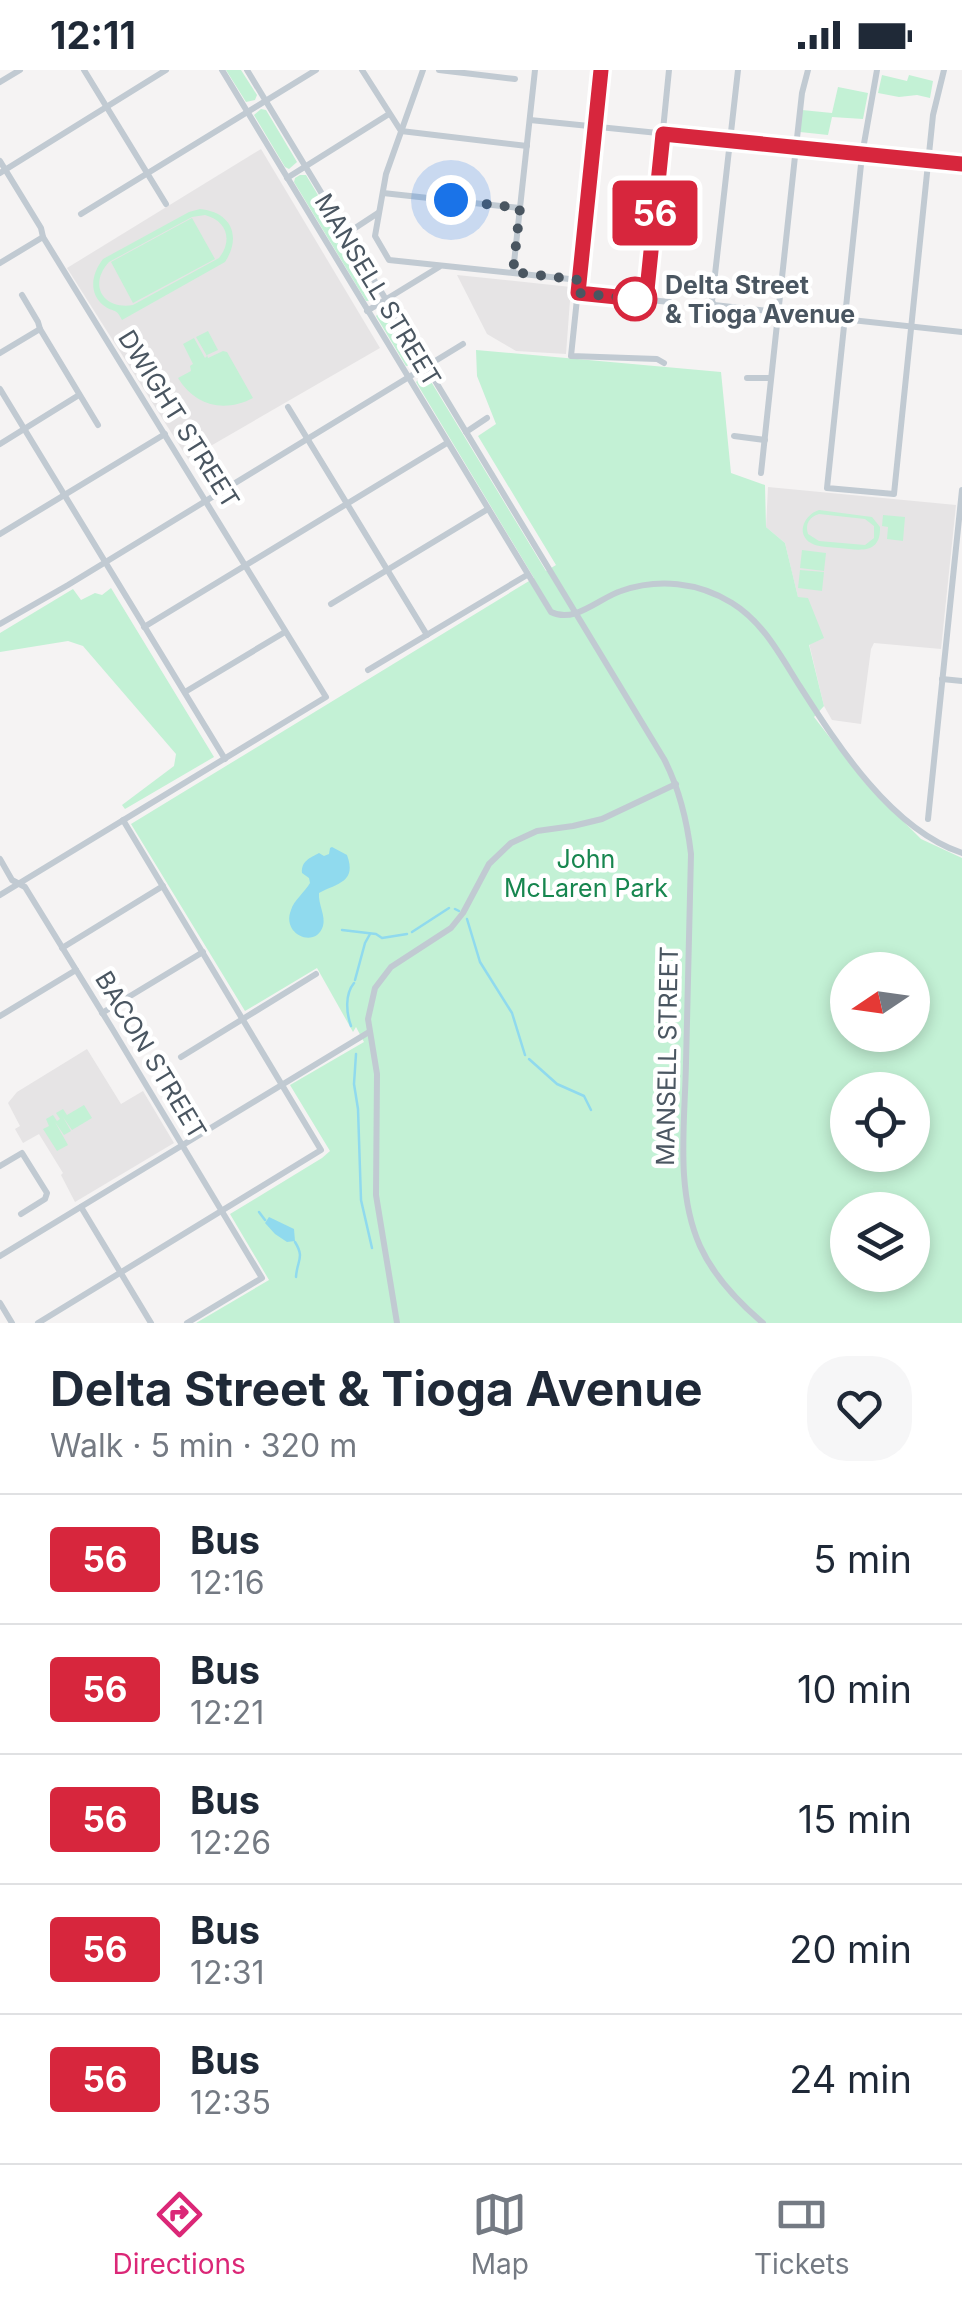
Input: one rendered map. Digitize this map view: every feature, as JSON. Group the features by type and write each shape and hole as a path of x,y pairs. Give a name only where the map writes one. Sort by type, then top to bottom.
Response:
{"street":[{"path":"0,82 20,70"},
{"path":"84,70 166,204"},
{"path":"2,171 166,70"},
{"name":"MANSELL STREET","path":"222,70 551,612 559,616 575,614"},
{"name":"MANSELL STREET","path":"247,70 676,784 691,854 684,1149 687,1199 697,1238 713,1270 732,1295 763,1323"},
{"path":"80,214 316,70"},
{"path":"362,70 401,132 527,146"},
{"path":"424,70 382,194 376,236 388,260 579,280"},
{"path":"439,70 515,79"},
{"path":"513,272 535,70"},
{"path":"601,70 571,356 657,359 664,364"},
{"path":"646,300 669,70"},
{"path":"738,70 714,305 962,332"},
{"path":"761,473 802,94 808,70"},
{"path":"877,70 862,155 827,488 894,494 934,115 944,70"},
{"path":"287,178 389,114"},
{"path":"530,120 962,164"},
{"name":"DWIGHT STREET","path":"0,161 2,171 326,697 225,759"},
{"path":"382,194 520,208"},
{"path":"346,234 380,212"},
{"path":"0,264 44,237"},
{"path":"367,310 442,265"},
{"path":"578,293 670,302"},
{"path":"22,295 98,425"},
{"path":"0,353 40,329"},
{"path":"1,621 462,344"},
{"path":"747,378 771,378"},
{"path":"0,389 225,759 0,895"},
{"path":"0,444 79,394"},
{"path":"288,406 427,635"},
{"path":"466,432 487,418"},
{"path":"0,534 165,434"},
{"path":"734,436 765,440"},
{"path":"144,627 448,443"},
{"path":"928,819 962,490"},
{"path":"330,604 488,509"},
{"path":"368,670 528,574"},
{"path":"575,614 624,590 652,584 693,586 730,602 763,631 828,728 884,798 926,836 962,853"},
{"path":"184,692 285,632"},
{"path":"942,680 962,682"},
{"path":"398,1323 376,1195 376,1074 369,1032 372,998 379,980 399,961 451,928 484,872 503,849 519,838 602,819 676,784"},
{"path":"38,1323 320,1153 320,1146 284,1084 123,820"},
{"name":"BACON STREET","path":"0,859 12,880 24,887 76,970 262,1278 188,1323"},
{"path":"62,948 163,886"},
{"path":"102,1013 203,952"},
{"path":"0,1016 76,970"},
{"path":"180,1057 316,974"},
{"path":"0,1256 369,1032"},
{"path":"0,1166 22,1153 47,1193 45,1199 21,1214"},
{"path":"80,1208 151,1323"},
{"path":"0,1303 12,1323"}],"shaded area":[{"path":"261,149 380,348 188,459 67,268"},
{"path":"457,275 571,287 566,354 516,351 487,334"},
{"path":"768,487 956,505 941,649 874,643 861,724 832,720 824,706 785,543 766,527"},
{"path":"87,1049 121,1104 143,1091 174,1143 75,1202 39,1134 23,1143 15,1129 20,1126 8,1103 17,1092"}],"green space":[{"path":"226,70 241,70 257,95 255,100 246,102"},
{"path":"882,75 907,81 909,75 933,81 930,98 878,93"},
{"path":"838,87 868,93 863,119 832,117 828,135 800,132 802,110 832,113"},
{"path":"266,110 297,162 289,169 254,115"},
{"path":"300,175 306,175 377,294 371,301 366,301 294,182"},
{"path":"211,211 226,220 233,243 225,262 122,320 95,294 93,282 99,264 189,212","holes":["192,217 212,218 226,232 226,245 219,258 133,305 114,304 102,294 100,279 109,262"]},
{"path":"192,218 215,259 133,303 111,262"},
{"path":"387,309 417,360 411,366 406,366 376,316"},
{"path":"208,331 218,350 208,358 227,352 253,398 231,405 211,404 193,395 178,378 191,371 193,364 183,344 194,338 205,358 196,337"},
{"name":"John McLaren Park","path":"476,350 721,372 731,473 765,485 766,527 785,543 798,597 808,598 824,638 809,645 824,706 814,717 865,783 921,839 962,858 962,1323 196,1323 269,1280 230,1214 330,1151 290,1085 364,1042 356,1027 353,1032 317,968 245,1011 131,824 534,578 416,382 423,375 427,375 546,571 556,565 478,436 496,424 477,376"},
{"path":"819,510 872,517 880,527 877,542 861,550 815,545 803,532 805,521","holes":["819,514 865,519 874,526 874,538 865,545 819,541 808,534 809,521"]},
{"path":"883,515 905,517 903,541 887,539"},
{"path":"802,550 826,553 824,571 800,568"},
{"path":"800,570 824,572 822,591 798,588"},
{"path":"111,588 214,757 125,809 122,805 174,766 176,754 83,646 68,641 0,652 0,633 73,589 81,600 95,593 102,595"},
{"path":"84,1105 92,1118 72,1130 63,1117 71,1131 64,1135 55,1122 68,1145 57,1151 43,1129 49,1126 46,1119 53,1115 57,1121 60,1119 56,1113 63,1109 67,1115"}],"water":[{"path":"332,847 347,855 350,871 344,880 319,893 323,926 314,937 307,938 291,926 292,906 310,883 302,873 307,860 319,853 329,854"},
{"path":"269,1217 294,1229 295,1241 287,1242 275,1234 265,1223"}],"waterway":[{"path":"412,932 449,908"},
{"path":"455,909 459,911"},
{"path":"467,919 480,962 512,1013 525,1055"},
{"path":"342,930 382,938 407,934"},
{"path":"355,980 370,934"},
{"path":"351,1026 347,1003 354,983"},
{"path":"356,1054 354,1084 361,1200 372,1248"},
{"path":"529,1059 557,1084 584,1096 591,1110"},
{"path":"259,1212 265,1220"},
{"path":"295,1242 300,1256 296,1277"}],"bus line":[{"name":"56","path":"601,70 578,293 646,300 663,134 962,164"}],"place":[{"name":"Delta Street & Tioga Avenue","path":"635,299"}],"route":[{"path":"451,200 520,208 513,272 579,280 578,293 635,299"}]}
